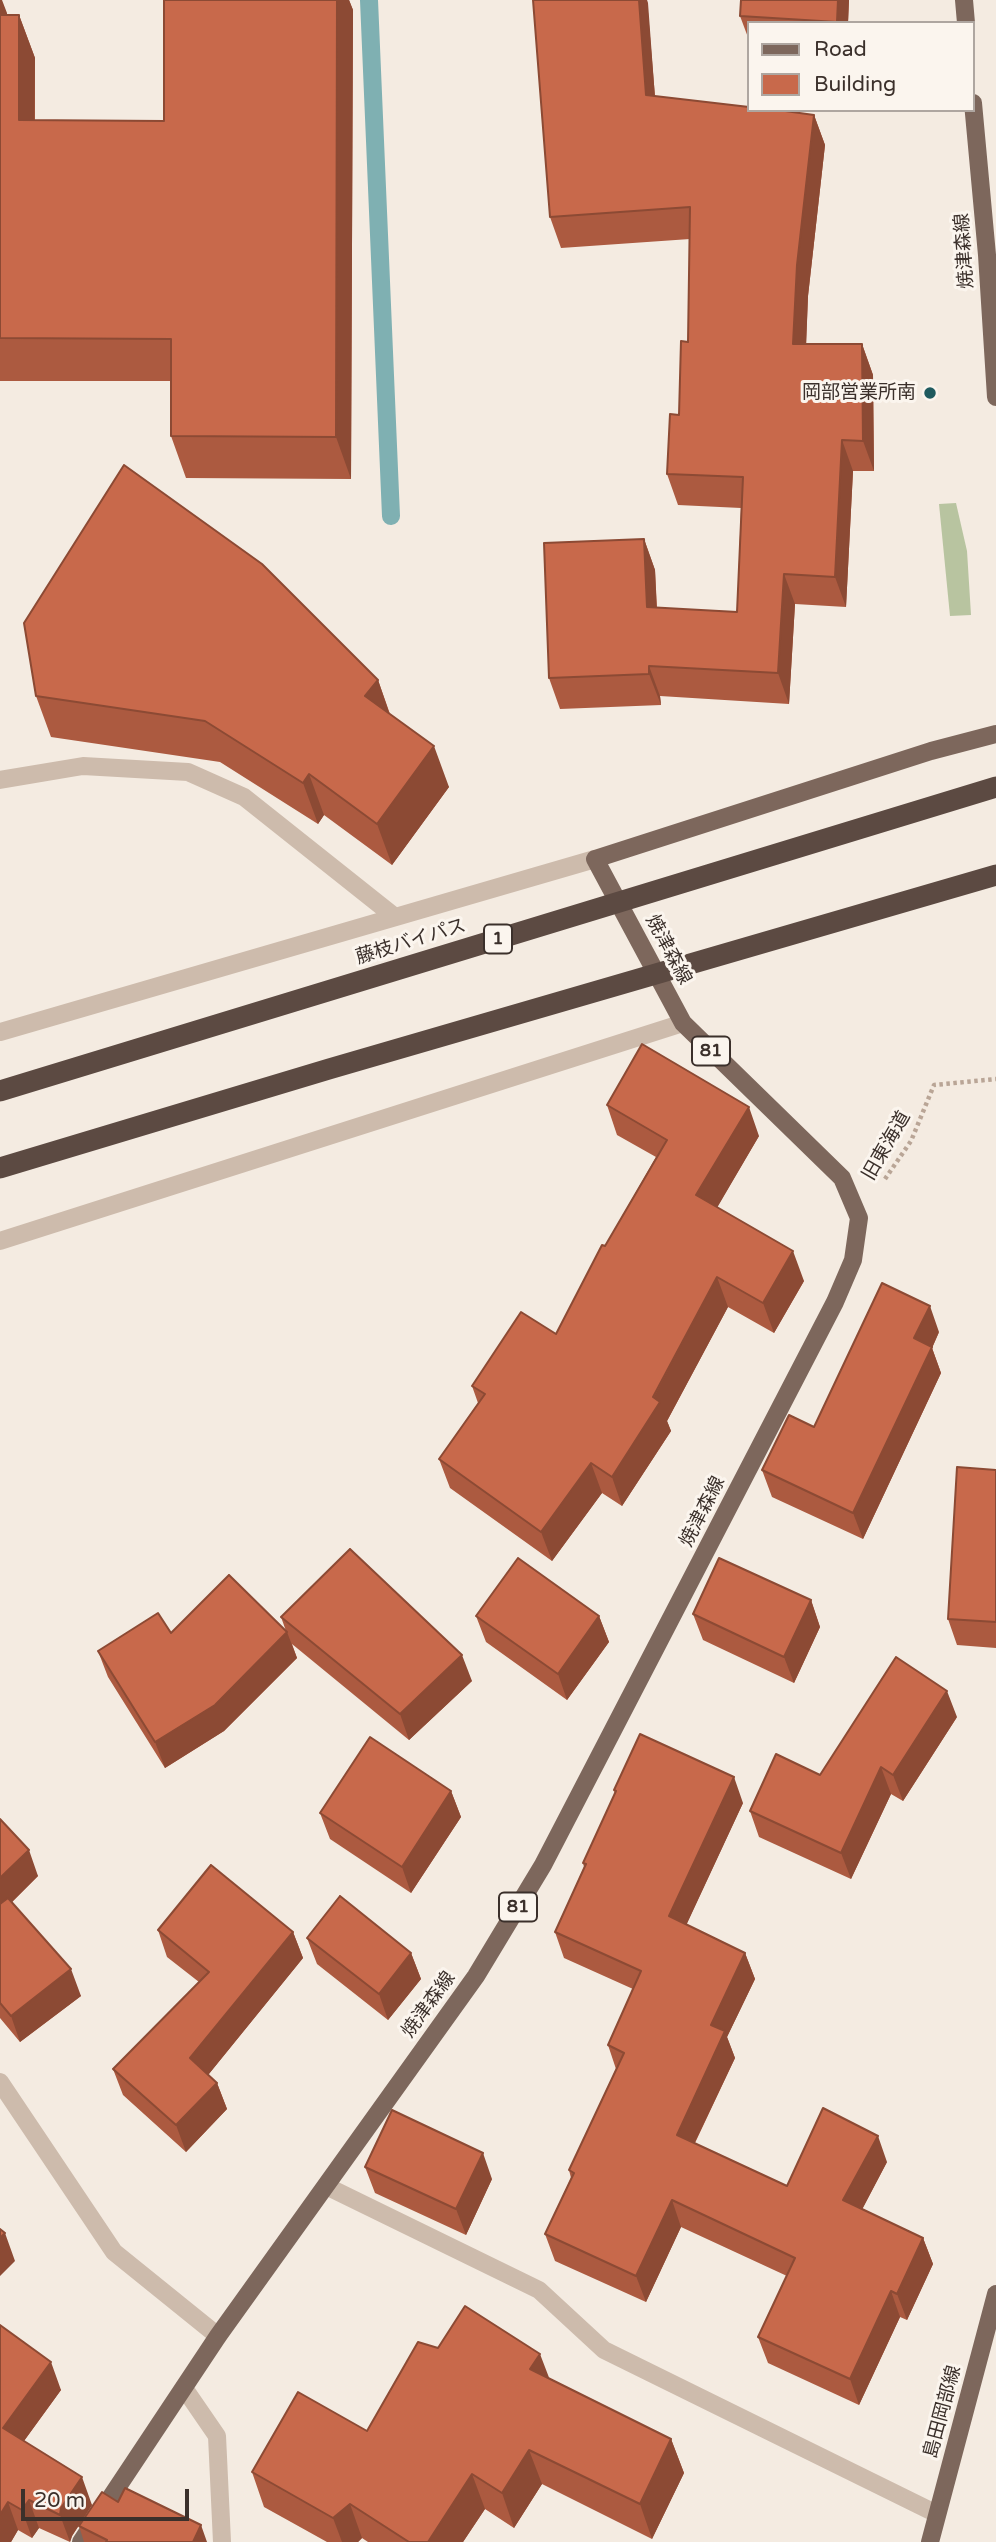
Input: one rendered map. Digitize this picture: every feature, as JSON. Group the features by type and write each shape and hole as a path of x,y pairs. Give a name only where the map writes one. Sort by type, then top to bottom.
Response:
{"highway":[{"name":"藤枝バイパス","path":"0,1091 996,788"},
{"path":"0,1168 329,1069 996,875"}],"main road":[{"path":"964,0 966,21"},
{"name":"焼津森線","path":"974,112 992,256 996,397"},
{"path":"595,859 918,755 996,734"},
{"name":"焼津森線","path":"81,2542 218,2336 476,1976 543,1865 835,1302 853,1260 859,1218 842,1178 683,1023 595,859"},
{"name":"島田岡部線","path":"930,2542 996,2294"}],"street":[{"path":"0,780 83,766 188,772 244,797 395,917"},
{"path":"0,1032 595,859"},
{"path":"0,1241 683,1023"},
{"path":"0,2082 114,2252 218,2336"},
{"path":"326,2186 539,2290 604,2350 937,2514"},
{"path":"184,2388 217,2436 222,2542"}],"path":[{"name":"旧東海道","path":"859,1218 911,1141 934,1085 996,1079"}],"green space":[{"path":"956,503 967,551 971,615 950,616 939,504"}],"building":[{"path":"164,0 337,0 336,437 171,436 171,339 0,338 0,15 19,15 19,120 164,121"},
{"path":"533,0 639,0 646,95 748,107 748,112 814,115 797,265 793,344 862,344 863,441 842,440 835,577 784,574 778,673 649,666 649,674 549,678 544,543 644,539 647,607 737,612 743,477 667,474 670,414 679,415 681,341 688,342 690,207 550,217"},
{"path":"741,0 838,0 837,21 740,16"},
{"path":"124,465 262,564 378,680 365,696 434,746 377,824 309,774 303,783 205,721 36,696 24,623"},
{"path":"642,1044 749,1107 696,1195 793,1251 763,1303 717,1277 653,1397 660,1402 612,1477 591,1463 541,1532 439,1459 485,1394 472,1386 521,1312 556,1334 602,1245 605,1246 667,1140 607,1105"},
{"path":"882,1283 930,1306 914,1338 932,1347 853,1513 762,1470 789,1415 814,1427"},
{"path":"957,1467 996,1470 996,1622 948,1619"},
{"path":"350,1549 462,1655 400,1714 281,1617"},
{"path":"518,1558 599,1616 558,1674 476,1616"},
{"path":"719,1558 811,1600 784,1657 693,1614"},
{"path":"229,1575 287,1632 215,1705 155,1742 98,1651 158,1613 171,1633"},
{"path":"896,1657 947,1691 893,1775 881,1767 841,1853 750,1811 776,1754 820,1775"},
{"path":"640,1734 734,1777 669,1916 745,1953 711,2025 725,2031 677,2135 787,2186 823,2108 878,2136 843,2200 923,2238 897,2294 891,2291 850,2379 758,2337 795,2258 672,2200 636,2276 545,2234 574,2173 569,2170 624,2053 608,2045 641,1971 555,1932"},
{"path":"370,1737 451,1791 402,1867 320,1813"},
{"path":"0,1819 29,1850 0,1878"},
{"path":"211,1865 293,1932 190,2058 217,2083 176,2125 113,2069 209,1972 158,1930"},
{"path":"340,1896 411,1953 379,1994 307,1938"},
{"path":"8,1898 71,1969 11,2016 0,2003 0,1904"},
{"path":"392,2110 483,2153 456,2209 365,2167"},
{"path":"465,2306 540,2354 530,2369 671,2439 640,2504 529,2450 502,2493 472,2474 428,2542 409,2542 350,2504 333,2518 252,2472 298,2392 367,2431 418,2342 438,2348"},
{"path":"0,2325 51,2362 3,2428 82,2477 61,2508 60,2515 29,2500 22,2510 8,2502 0,2515"},
{"path":"125,2488 201,2525 193,2542 106,2542 107,2540 79,2526 102,2492 118,2502"}],"waterway":[{"path":"369,0 391,516"}],"place":[{"name":"岡部営業所南","path":"930,393"}]}
